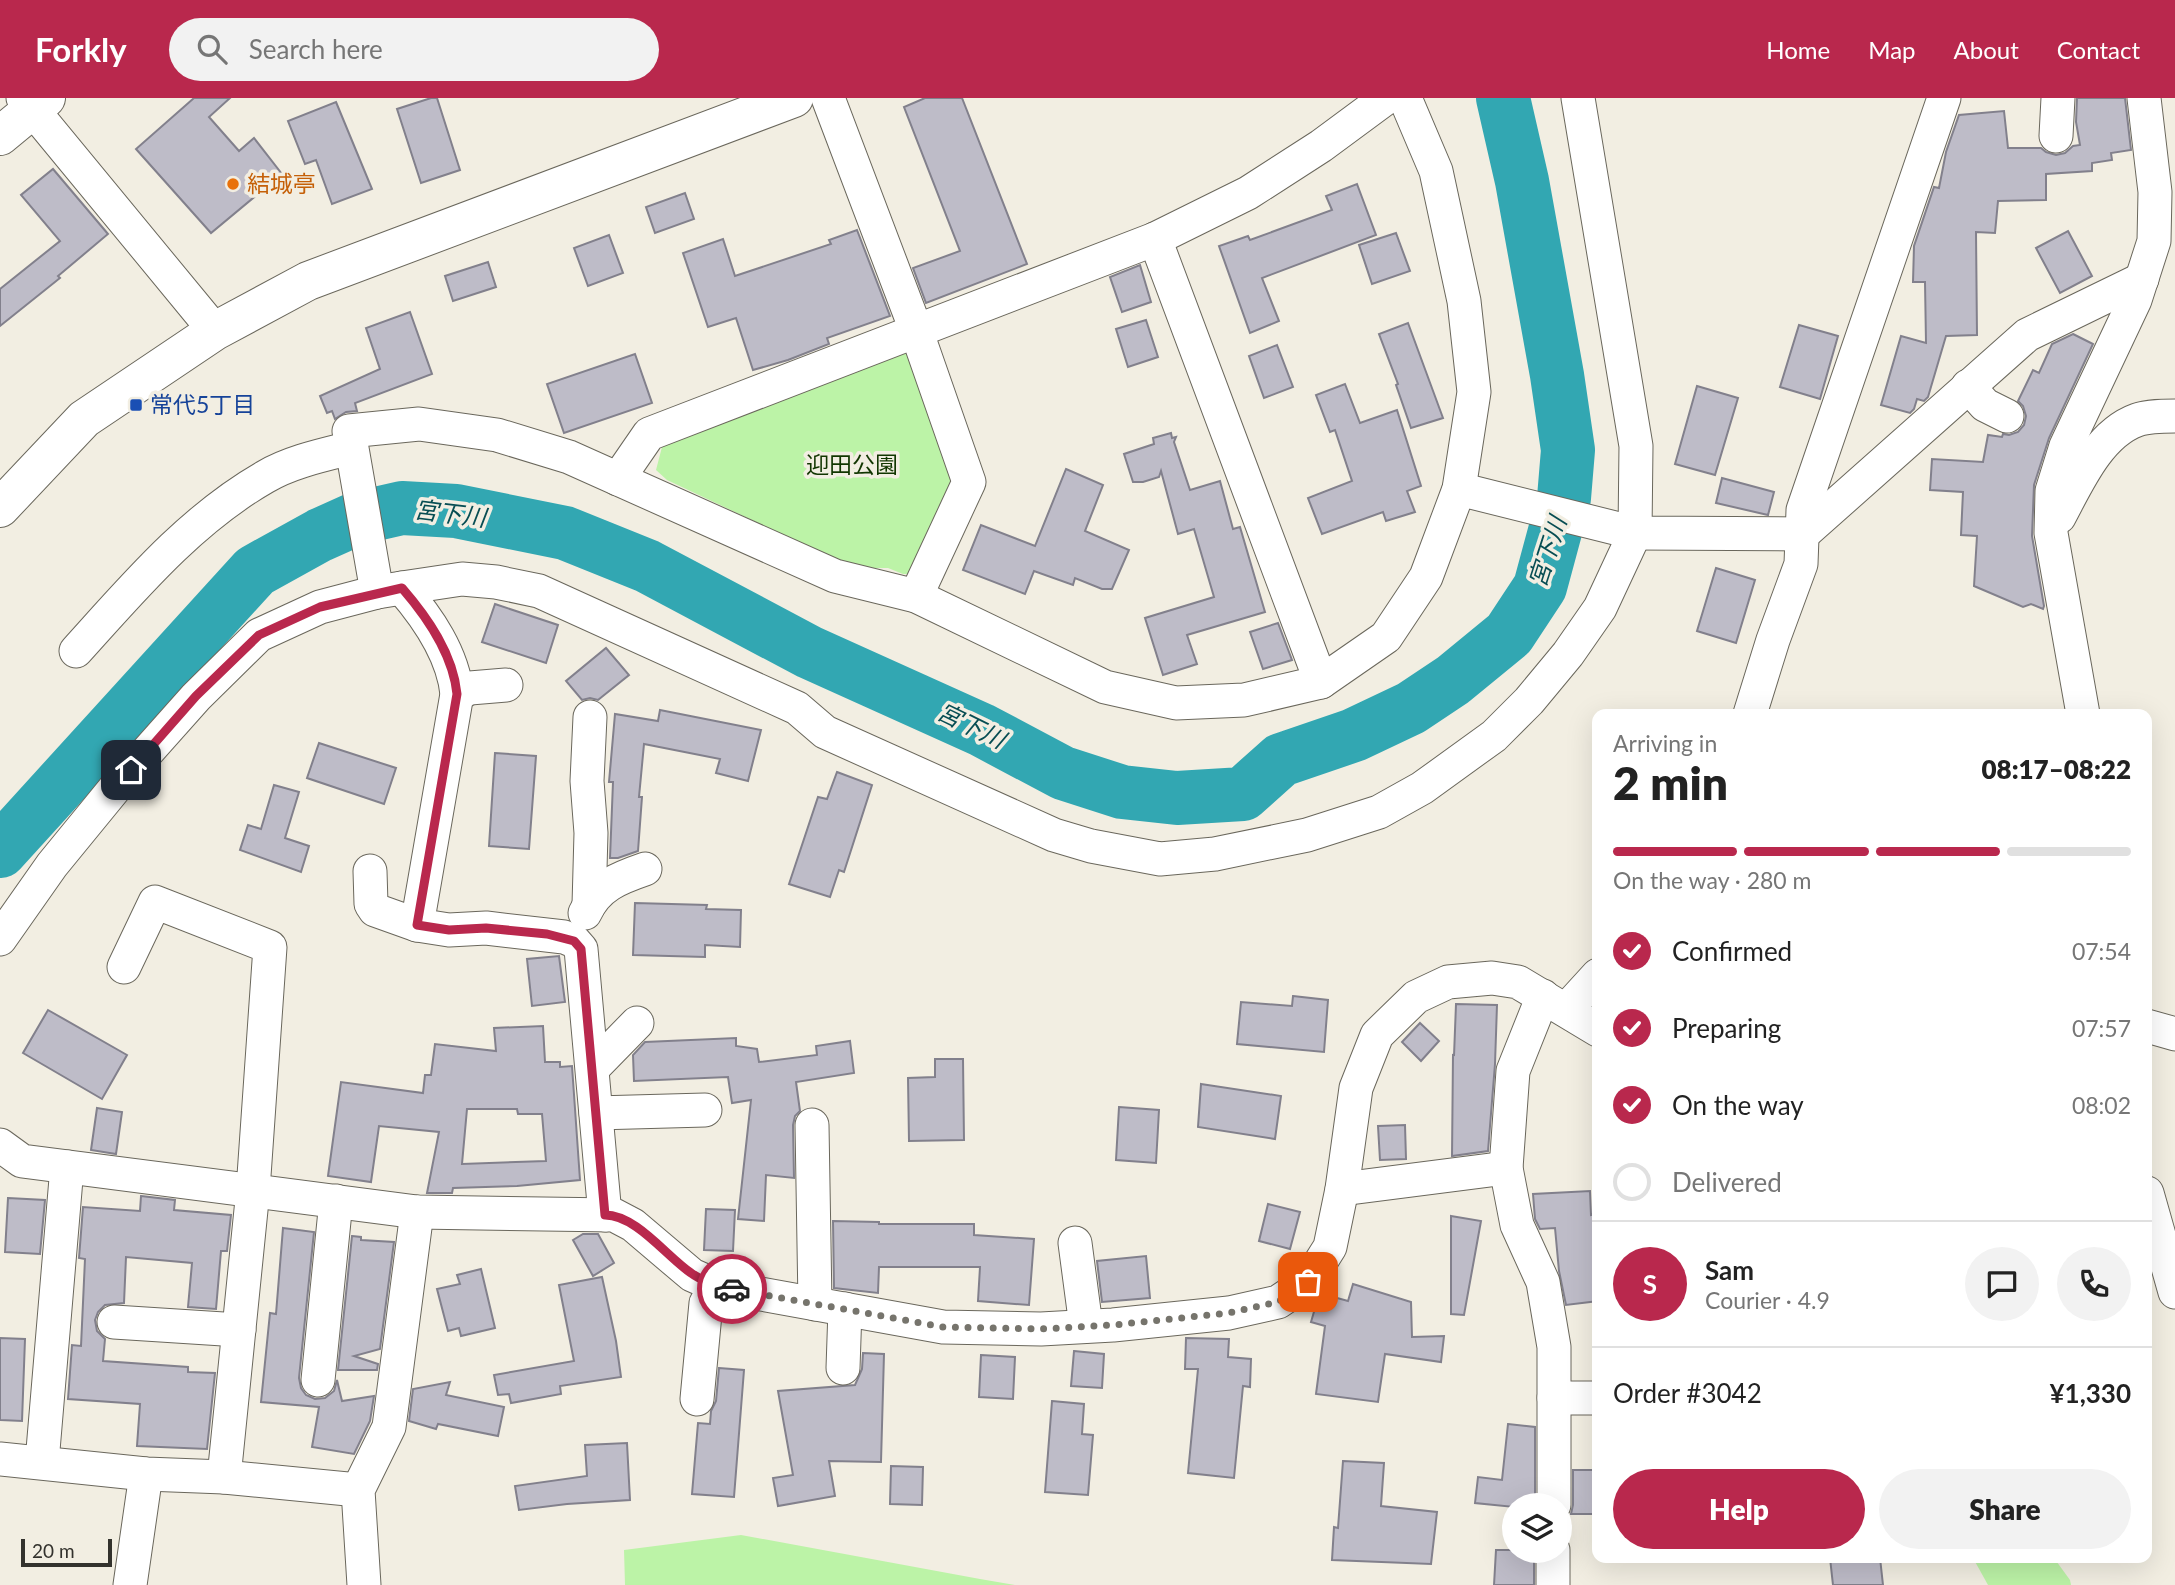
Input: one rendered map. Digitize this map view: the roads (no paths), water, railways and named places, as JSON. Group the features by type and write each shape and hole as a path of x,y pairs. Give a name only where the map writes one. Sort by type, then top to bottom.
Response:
{"street":[{"path":"0,508 84,419 215,331 308,281 794,98"},
{"path":"828,98 916,330 969,482 916,596"},
{"path":"618,479 649,434 1155,239 1248,193 1321,146 1386,98"},
{"path":"0,939 52,865 115,788 196,696 259,635 320,607 385,587 462,579 496,582 539,591 797,708 825,732 1054,835 1091,846 1160,859 1215,854 1307,835 1379,812 1422,788 1493,736 1530,701 1600,608 1630,532 1636,446 1578,98"},
{"path":"1752,709 1801,564 1803,510 1944,98"},
{"path":"2056,136 2058,98"},
{"path":"2082,709 2051,533 2052,491 2066,446 2135,300 2154,241 2155,192 2144,98"},
{"path":"0,136 34,102 215,331"},
{"path":"417,925 457,694 455,673 422,611 385,587 349,431 419,424 497,435 569,457 835,576 916,596 1105,687 1176,703 1244,700 1321,682 1385,637 1426,577 1466,491 1474,392 1464,301 1421,102"},
{"path":"1155,239 1321,682"},
{"path":"1466,491 1630,532 1803,534 2027,335 2143,279"},
{"path":"1968,386 1986,405 2007,416"},
{"path":"2051,533 2092,457 2119,431 2137,420 2175,415"},
{"path":"76,652 167,551 239,495 267,476 324,454 352,452"},
{"path":"457,694 470,688 506,685"},
{"path":"589,905 591,833 587,781 590,717"},
{"path":"574,941 589,905 600,890 614,879 645,869"},
{"path":"370,871 371,904 375,910 417,925 449,930 466,927 547,934 574,941 581,949 605,1215"},
{"path":"124,967 155,902 270,947 253,1190 224,1478"},
{"path":"0,1145 22,1161 416,1212 614,1215 633,1225 692,1275 717,1286 943,1327 1041,1329 1086,1326 1229,1313 1278,1302 1308,1282 1331,1247 1356,1088 1377,1035 1416,997 1448,982 1492,978 1518,982 1592,1026"},
{"path":"1554,1493 1554,1347 1544,1282 1517,1225 1506,1168 1513,1071 1554,1003 1592,979"},
{"path":"593,1068 637,1023"},
{"path":"2152,1027 2175,1034"},
{"path":"597,1113 705,1110"},
{"path":"812,1125 830,1307 843,1368"},
{"path":"42,1462 67,1167"},
{"path":"1342,1189 1506,1168"},
{"path":"318,1380 336,1201"},
{"path":"2152,1205 2168,1242 2164,1284"},
{"path":"364,1585 358,1490 389,1427 416,1212"},
{"path":"1075,1243 1086,1326"},
{"path":"696,1399 706,1303 717,1286"},
{"path":"114,1322 239,1330"},
{"path":"1554,1398 1592,1398"},
{"path":"0,1459 146,1474 358,1490"},
{"path":"130,1585 146,1474"},
{"path":"1553,1563 1553,1585"}],"waterway":[{"name":"宮下川","path":"0,851 255,571 320,535 358,518 402,508 456,511 565,533 647,566 809,652 982,730 1063,773 1122,792 1177,798 1243,794 1281,760 1354,735 1411,708 1453,680 1509,634 1540,587 1564,498 1568,450 1522,181 1503,98"}],"place":[{"name":"結城亭","path":"233,184"},
{"name":"常代5丁目","path":"136,405"}],"park label":[{"name":"迎田公園","path":"852,465"}]}
